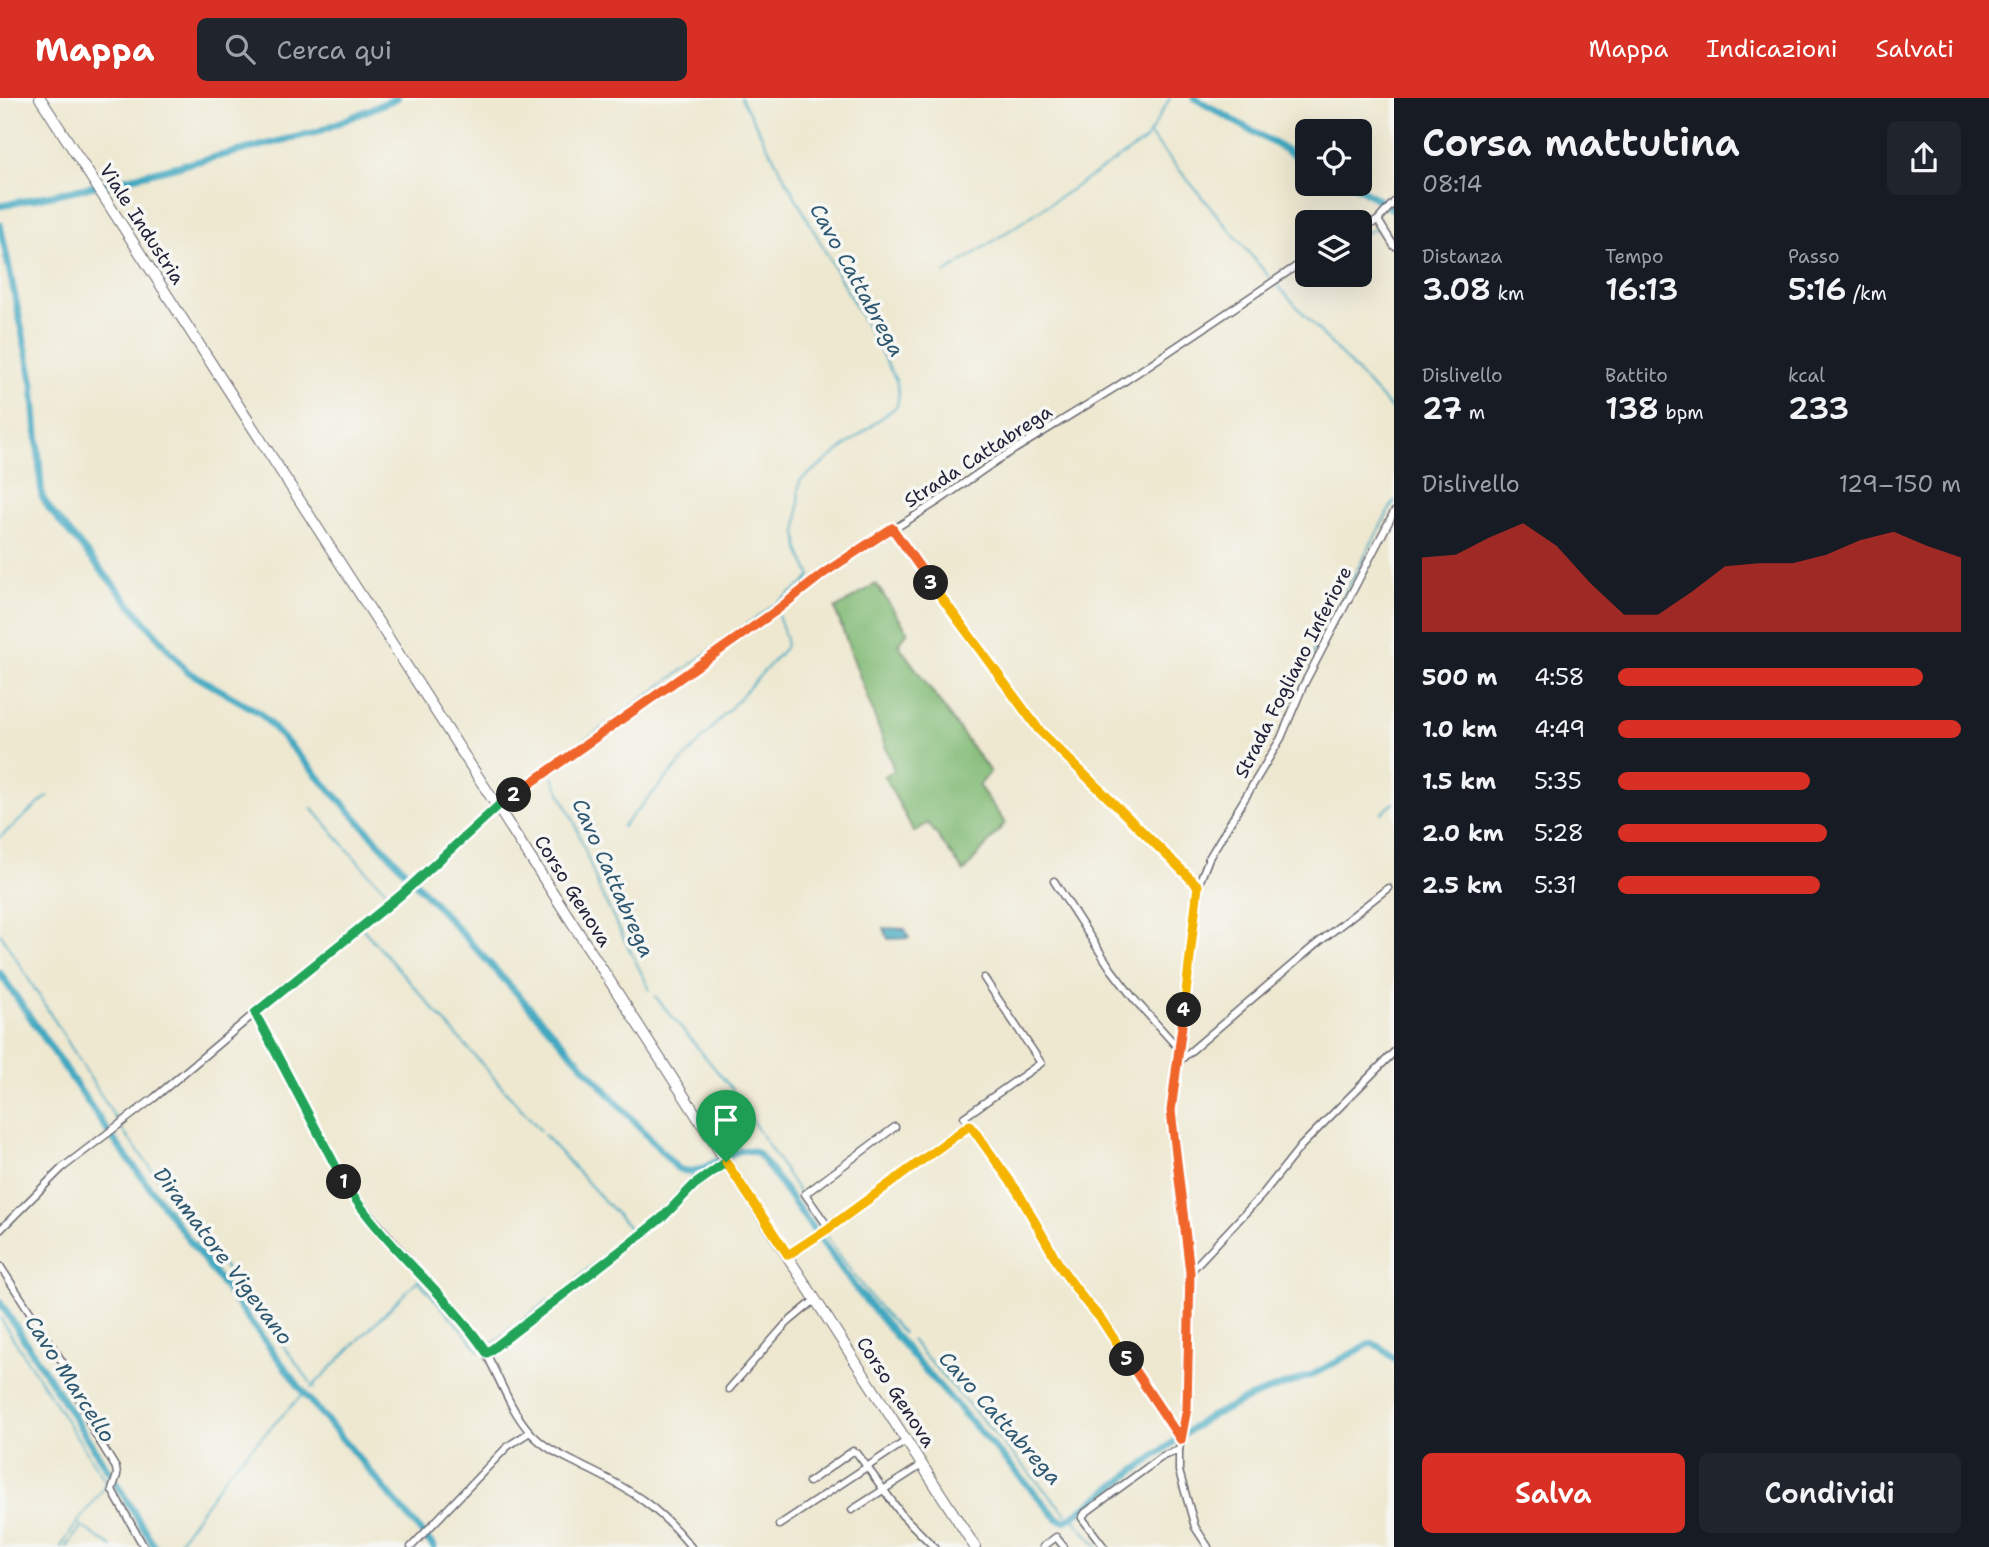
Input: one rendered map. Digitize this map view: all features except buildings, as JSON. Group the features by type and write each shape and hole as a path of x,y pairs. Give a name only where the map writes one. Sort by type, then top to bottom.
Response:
{"main road":[{"name":"Viale Industria","path":"40,98 214,369"},
{"name":"Corso Genova","path":"214,369 975,1547"}],"street":[{"path":"1372,224 1394,202"},
{"path":"1378,220 1394,246"},
{"name":"Strada Cattabrega","path":"0,1230 62,1168 109,1133 415,883 498,806 777,610 824,573 1116,387 1295,268"},
{"name":"Strada Fogliano Inferiore","path":"1208,1547 1195,1527 1179,1471 1180,1437 1187,1408 1190,1272 1171,1111 1198,886 1209,858 1281,738 1303,686 1394,512"},
{"path":"892,528 1039,730 1198,886"},
{"path":"1054,881 1111,970 1133,999 1179,1049"},
{"path":"1178,1062 1314,946 1388,888"},
{"path":"984,978 1041,1063 964,1117 1018,1192 1061,1268 1101,1319 1180,1437"},
{"path":"255,1013 350,1192 469,1328 487,1353 501,1385 530,1432 553,1451 655,1508 691,1547"},
{"path":"1190,1272 1262,1195 1301,1146 1394,1052"},
{"path":"788,1255 970,1125"},
{"path":"829,1228 805,1194 895,1127"},
{"path":"487,1353 664,1216 724,1159"},
{"path":"0,1266 62,1363 94,1432 116,1468 117,1475 112,1483 112,1490 144,1547"},
{"path":"729,1389 786,1324 816,1299"},
{"path":"411,1547 508,1446 530,1432"},
{"path":"779,1525 906,1441"},
{"path":"1104,1547 1084,1523 1082,1518 1085,1513 1163,1456 1179,1450"},
{"path":"809,1482 853,1451 857,1453 902,1515 934,1547"},
{"path":"852,1510 922,1465"},
{"path":"1043,1547 1056,1537 1064,1547"}],"green space":[{"path":"876,584 908,632 898,644 990,772 979,786 1005,823 964,872 928,823 914,832 884,776 894,770 835,609"}],"water":[{"path":"884,928 905,929 909,938 888,939"}],"waterway":[{"path":"0,206 109,183 317,132 397,98"},
{"name":"Cavo Cattabrega","path":"547,767 805,583 811,576 799,550 797,531 800,481 897,406 899,393 896,380 741,98"},
{"path":"945,273 1146,140 1170,98"},
{"path":"1194,98 1295,155"},
{"path":"1150,135 1271,279"},
{"path":"1372,196 1394,210"},
{"path":"0,224 33,384 42,497 51,511 187,671 260,713 677,1168 698,1170 738,1151 748,1150 759,1154 857,1290 1057,1518 1068,1520 1205,1419 1251,1397 1312,1375 1371,1343 1381,1347 1394,1359"},
{"path":"1372,230 1383,230"},
{"path":"1276,284 1394,412"},
{"path":"1296,685 1394,501"},
{"path":"622,827 785,648 786,639 778,615"},
{"name":"Cavo Cattabrega","path":"552,776 574,821 600,891 650,990"},
{"path":"0,837 48,796"},
{"path":"1382,813 1394,803"},
{"path":"312,808 368,873 392,896 357,923"},
{"path":"363,929 540,1130"},
{"path":"0,933 117,1121"},
{"name":"Diramatore Vigevano","path":"0,973 111,1136 307,1397 434,1547"},
{"name":"Cavo Cattabrega","path":"655,996 731,1088 822,1228"},
{"path":"121,1128 311,1383"},
{"path":"544,1135 633,1232"},
{"path":"577,1278 672,1202 696,1171"},
{"name":"Cavo Cattabrega","path":"827,1236 872,1299 903,1333"},
{"path":"311,1388 418,1280 481,1352"},
{"path":"489,1346 548,1300"},
{"name":"Cavo Marcello","path":"0,1302 111,1475"},
{"path":"0,1318 106,1482 77,1523"},
{"name":"Cavo Cattabrega","path":"911,1340 1067,1515"},
{"path":"175,1547 228,1472 301,1396"},
{"name":"Cavo Marcello","path":"116,1483 155,1547"},
{"name":"Cavo Cattabrega","path":"1073,1519 1098,1547"},
{"path":"61,1547 77,1523 112,1547"},
{"path":"67,1547 81,1527"}],"route":[{"path":"892,528 1039,730 1198,886 1171,1111 1190,1272 1187,1408 1181,1440 1101,1319 1061,1268 1018,1192 970,1125 788,1255 726,1162 694,1185 664,1216 638,1237 487,1353 469,1328 350,1192 255,1013 418,881 498,806 777,610 824,573 892,528"}]}
